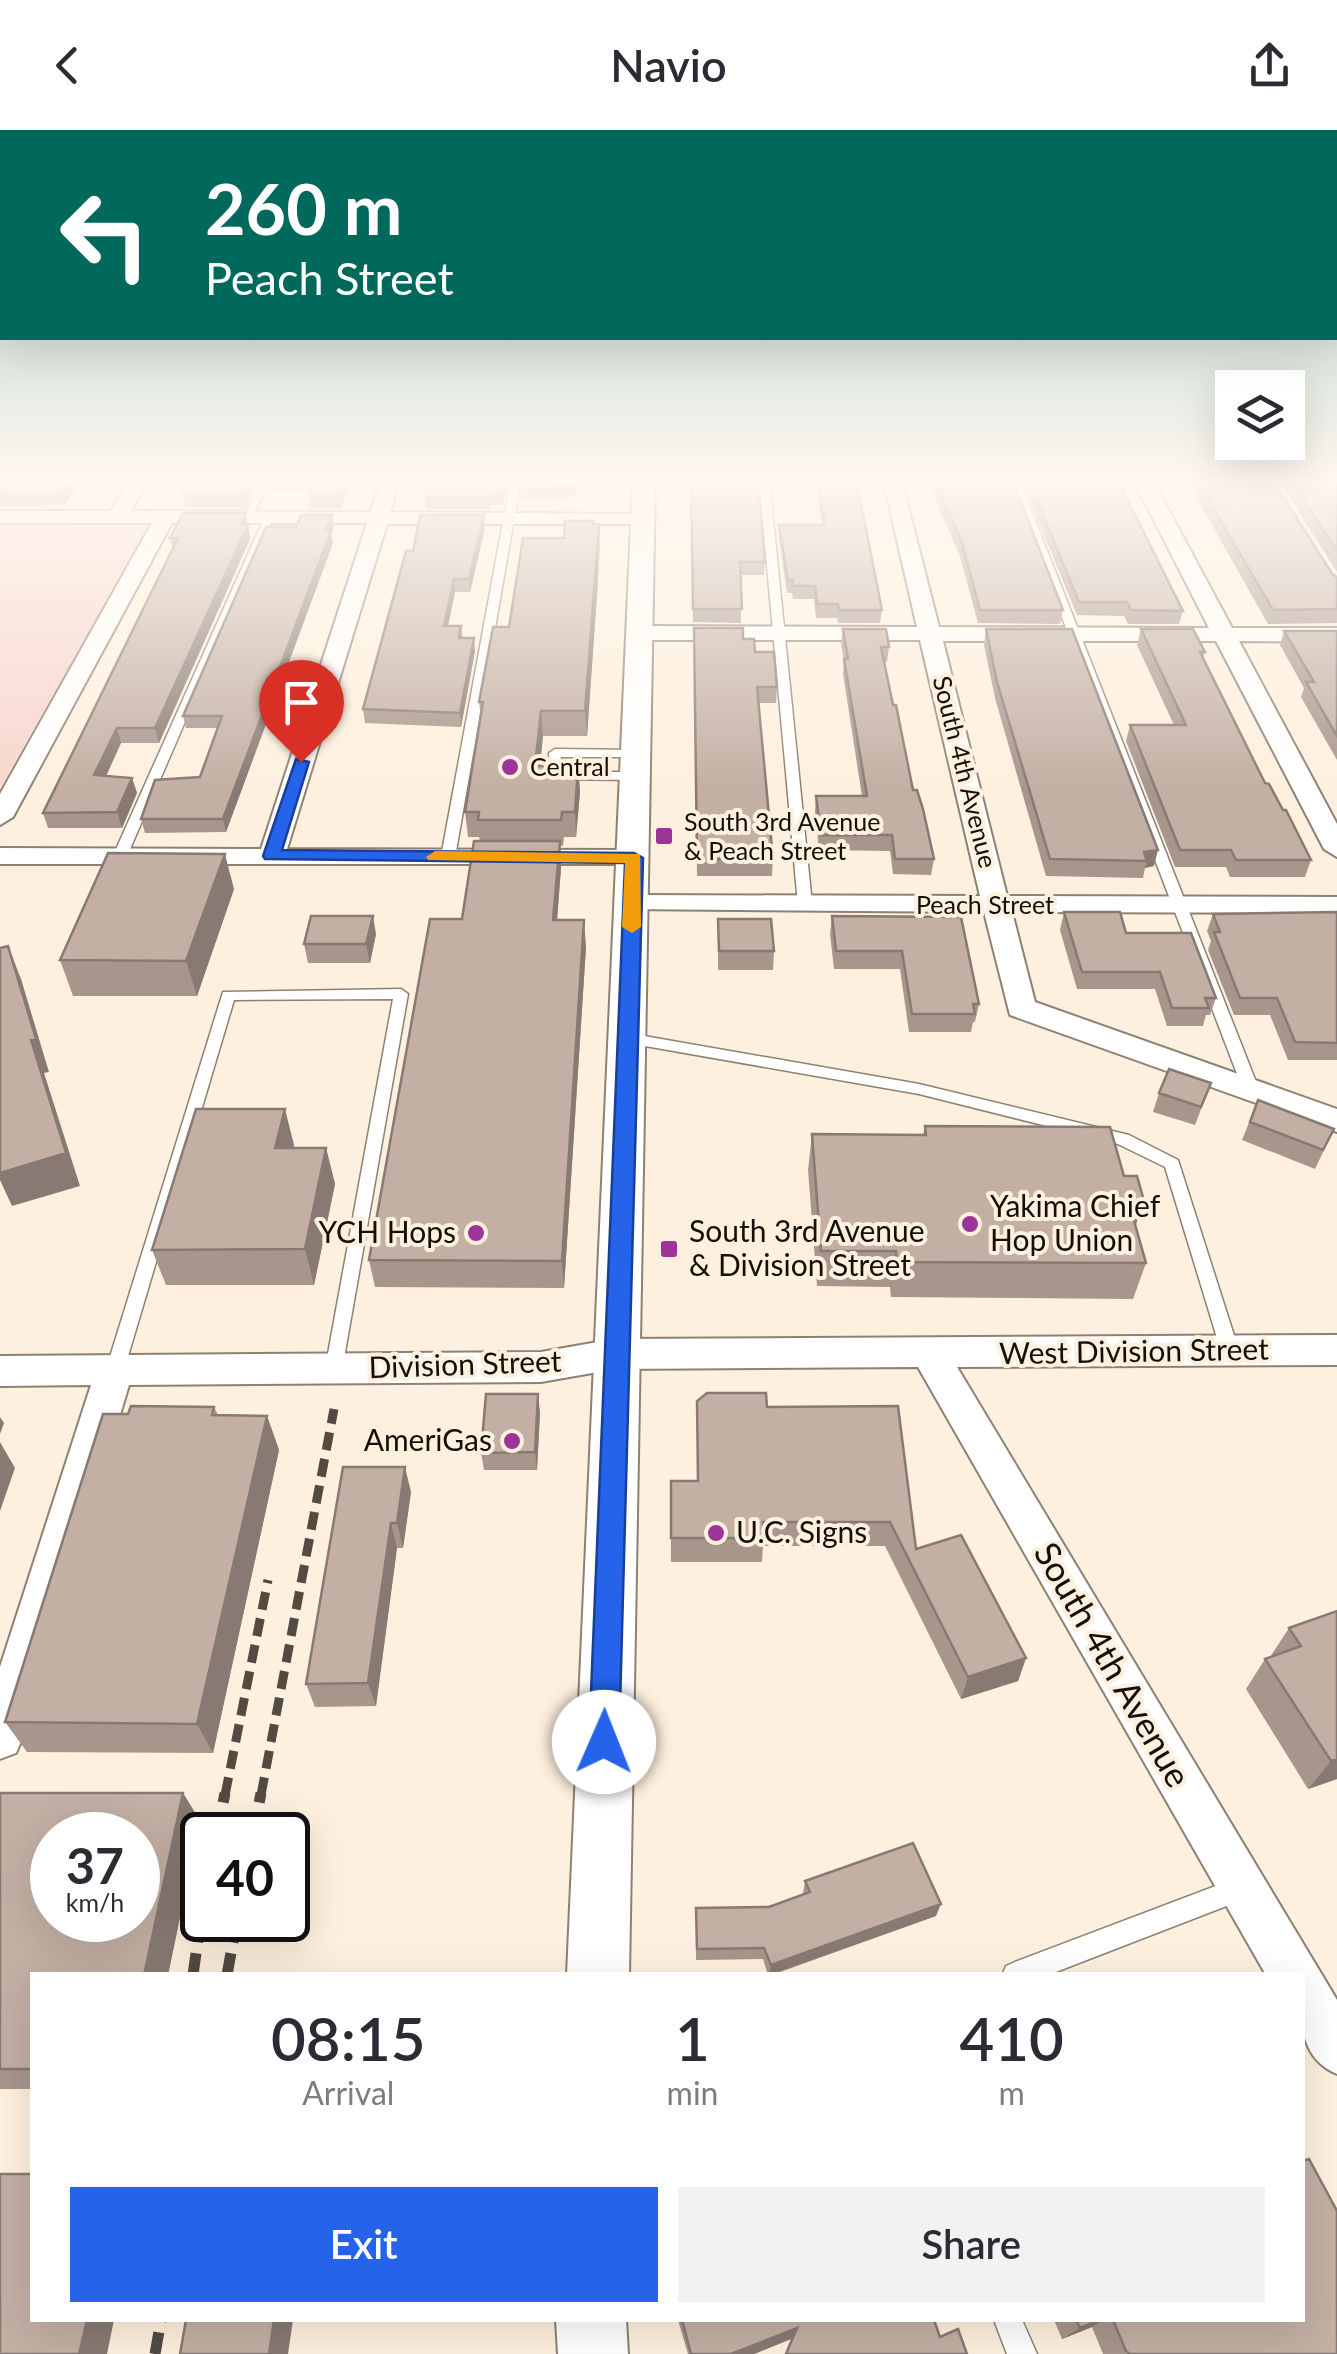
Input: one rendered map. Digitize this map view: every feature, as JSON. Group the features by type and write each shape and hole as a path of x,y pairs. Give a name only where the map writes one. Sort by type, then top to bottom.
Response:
{"street":[{"path":"0,817 129,583"},
{"path":"272,856 359,583"},
{"path":"598,1972 640,583"},
{"name":"South 4th Avenue","path":"917,583 1021,1008 1252,1092"},
{"path":"1196,583 1337,849"},
{"path":"640,633 1337,636"},
{"path":"0,856 634,858"},
{"name":"Peach Street","path":"632,903 1337,906"},
{"path":"1252,1092 1337,1121"},
{"name":"West Division Street","path":"930,1354 1337,1350"},
{"name":"Division Street","path":"0,1371 540,1367 614,1354 930,1354"},
{"name":"South 4th Avenue","path":"930,1354 1292,1972"},
{"path":"0,1737 114,1372"},
{"path":"1305,1995 1337,2048"},
{"path":"591,2322 593,2354"}],"lane":[{"path":"120,856 232,583"},
{"path":"448,857 497,583"},
{"path":"775,583 805,904"},
{"path":"1055,583 1252,1092"},
{"path":"555,754 637,765 552,776 555,754"},
{"path":"114,1372 228,995 402,994 334,1370"},
{"path":"627,1038 919,1088 1123,1139 1172,1164 1230,1352"},
{"path":"1023,1972 1243,1888"},
{"path":"1009,2322 1022,2354"}],"shaded area":[{"path":"0,583 116,583 0,788"}],"building":[{"path":"156,583 222,583 155,728 117,728 94,775 132,778 117,812 43,813"},
{"path":"242,583 312,583 223,819 141,819 155,780 200,777 222,716 183,716"},
{"path":"397,583 453,583 444,626 461,626 459,638 474,638 460,713 363,709"},
{"path":"516,583 595,583 585,711 541,711 535,766 578,766 575,812 562,812 561,820 478,820 479,812 465,812 493,627 509,627"},
{"path":"693,583 741,583 742,609 693,609"},
{"path":"793,583 877,583 882,610 839,610 838,604 817,604 815,586 793,586"},
{"path":"973,583 1052,583 1063,610 980,610"},
{"path":"1071,583 1169,583 1183,611 1131,610 1127,602 1079,602"},
{"path":"1257,583 1337,583 1337,609 1273,610"},
{"path":"694,628 743,628 743,639 754,639 755,652 774,652 777,687 757,687 773,859 697,859"},
{"path":"843,629 886,629 889,647 881,647 893,705 934,859 895,859 892,835 821,835 816,796 867,796 844,659 848,659"},
{"path":"986,629 1072,629 1158,850 1144,852 1147,861 1050,859 997,682"},
{"path":"1141,629 1193,629 1205,652 1200,652 1265,783 1286,810 1311,860 1236,860 1231,850 1180,850 1130,725 1186,725"},
{"path":"1284,631 1337,631 1337,736 1306,682 1314,682"},
{"path":"474,841 560,841 553,920 584,920 562,1261 369,1260 430,919 462,919"},
{"path":"108,853 225,854 186,961 60,960"},
{"path":"1064,912 1120,912 1126,933 1191,933 1216,998 1205,998 1209,1008 1172,1008 1160,972 1082,972"},
{"path":"1337,912 1337,1043 1295,1042 1277,998 1240,998 1214,932 1220,932 1213,914"},
{"path":"311,916 373,916 366,944 304,944"},
{"path":"832,916 961,917 979,1004 973,1004 975,1014 912,1014 902,951 836,951"},
{"path":"718,919 771,919 774,951 719,951"},
{"path":"8,946 36,1039 31,1040 66,1153 0,1173 0,948"},
{"path":"1169,1069 1211,1083 1201,1107 1159,1093"},
{"path":"1258,1100 1334,1129 1323,1150 1250,1122"},
{"path":"196,1109 285,1109 275,1148 326,1148 305,1249 152,1250"},
{"name":"Yakima Chief Hop Union","path":"925,1126 1110,1127 1124,1176 1137,1176 1144,1201 1131,1210 1146,1263 897,1262 896,1251 821,1251 812,1134 926,1135"},
{"path":"707,1393 766,1393 767,1407 898,1406 916,1549 961,1535 1026,1658 968,1677 890,1522 763,1522 764,1538 671,1538 671,1481 698,1481 697,1401"},
{"name":"AmeriGas","path":"486,1394 538,1394 535,1452 481,1453"},
{"path":"131,1406 214,1407 212,1415 267,1416 197,1724 5,1722 103,1414 128,1414"},
{"path":"343,1467 405,1467 397,1523 391,1523 368,1683 306,1684"},
{"path":"1337,1611 1337,1759 1331,1761 1265,1659 1301,1646 1289,1628"},
{"path":"0,1793 183,1793 160,1900 160,1812 30,1812 30,1942 151,1942 145,1972 30,1972 30,2069 0,2069"},
{"path":"913,1843 941,1904 771,1965 764,1948 697,1949 696,1908 769,1907 810,1892 805,1881"},
{"path":"1309,2159 1337,2211 1337,2354 1126,2351 1114,2322 1305,2322 1305,2160"},
{"path":"0,2174 30,2174 30,2322 87,2322 79,2354 0,2354"},
{"path":"186,2322 274,2322 269,2354 180,2354"},
{"path":"683,2322 935,2322 940,2337 958,2329 967,2354 786,2354 797,2328 731,2354 691,2354"}],"railway":[{"path":"261,1795 334,1409"},
{"path":"225,1795 268,1580"},
{"path":"221,1812 225,1793"},
{"path":"257,1812 261,1793"},
{"path":"193,1972 198,1942"},
{"path":"228,1972 233,1942"},
{"path":"155,2354 161,2322"}],"slow traffic":[{"path":"435,857 634,858 632,927"}],"place":[{"name":"Central","path":"510,767"},
{"name":"South 3rd Avenue & Peach Street","path":"664,836"},
{"name":"Yakima Chief Hop Union","path":"970,1224"},
{"name":"YCH Hops","path":"476,1233"},
{"name":"South 3rd Avenue & Division Street","path":"669,1249"},
{"name":"AmeriGas","path":"512,1441"},
{"name":"U.C. Signs","path":"716,1533"}],"route":[{"path":"301,762 272,856 634,858 614,1354 604,1742"}]}
